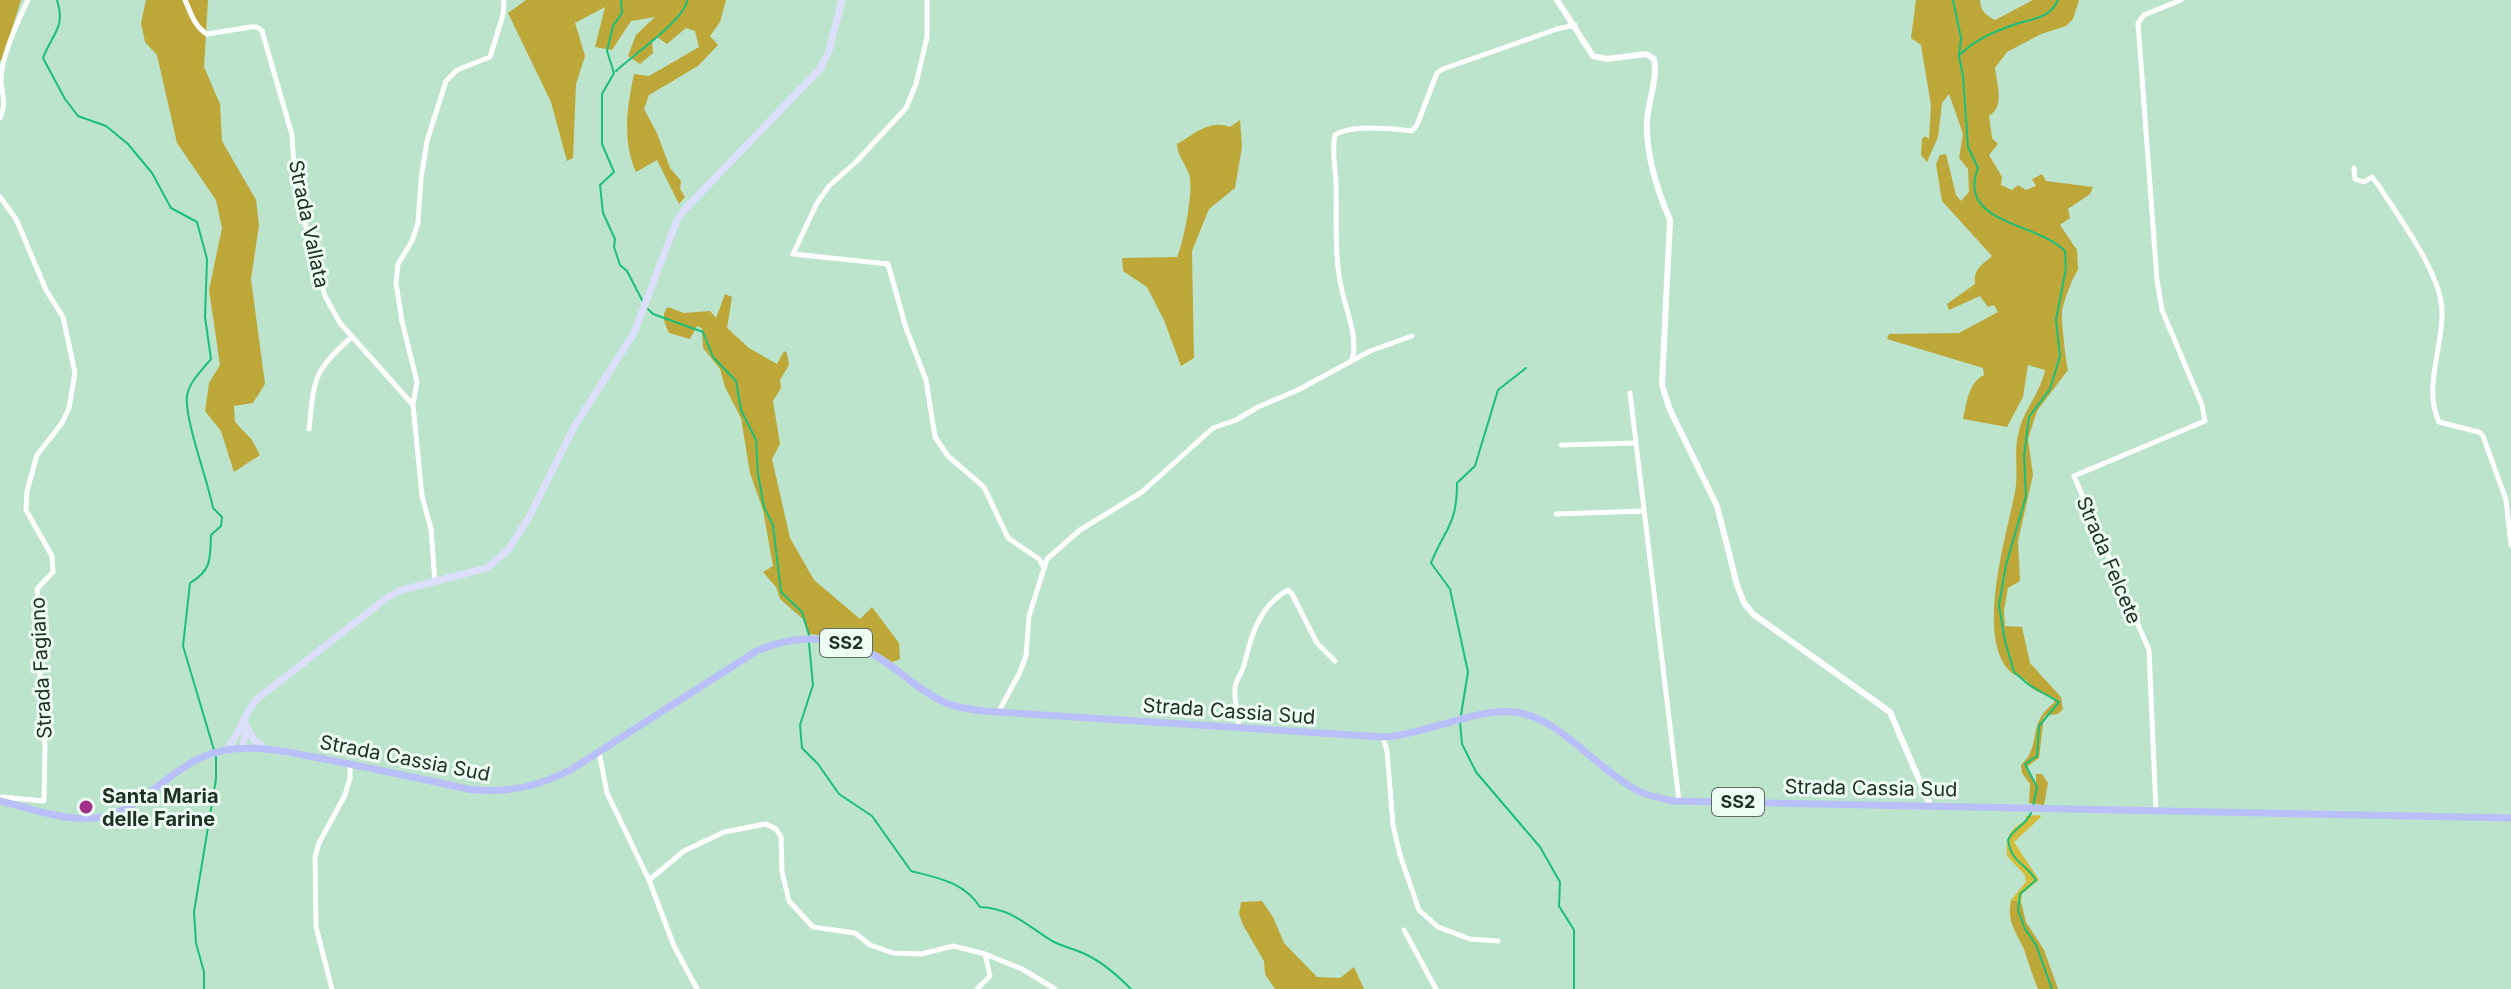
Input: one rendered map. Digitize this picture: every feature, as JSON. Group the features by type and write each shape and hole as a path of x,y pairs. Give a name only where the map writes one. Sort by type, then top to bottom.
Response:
{"main road":[{"path":"218,752 244,724 257,699 388,597 487,568 508,550 529,517 574,427 629,342 644,311 671,233 686,208 823,65 842,0"},
{"name":"Strada Cassia Sud","path":"0,800 73,817 100,817 129,805 174,772 218,752 243,748 350,764 468,789 503,791 546,782 599,752 755,652 779,643 808,639 835,641 862,648 959,708 1383,737 1409,735 1495,712 1517,712 1539,719 1635,789 1679,801 2511,818"},
{"path":"243,748 244,724"},
{"path":"244,724 253,739 269,750"}],"street":[{"path":"0,118 6,100 1,79 17,22 28,0"},
{"name":"Strada Vallata","path":"185,0 192,19 207,34 251,27 262,31 292,135 302,207 319,280 340,323 413,405"},
{"path":"435,582 431,529 422,496 413,405 417,382 402,321 396,283 398,264 412,241 418,223 427,141 446,81 457,70 490,57 503,15 504,0"},
{"path":"927,0 927,37 916,84 906,108 829,186 817,203 793,254 888,264 906,328 926,380 935,437 948,456 984,487 1008,538 1039,559 1043,566"},
{"path":"1557,0 1588,49 1600,59 1646,54 1654,59 1647,126 1660,197 1670,220 1662,385 1670,410 1717,506 1744,603 1753,614 1890,712 1930,805"},
{"name":"Strada Felcete","path":"2156,810 2149,650 2074,476 2205,421 2202,405 2162,310 2157,280 2138,23 2144,15 2181,0"},
{"path":"1352,361 1354,350 1340,281 1336,239 1335,135 1344,131 1388,127 1412,131 1437,73 1443,69 1575,25"},
{"path":"2354,168 2355,179 2364,182 2372,177 2424,257 2439,294 2442,311 2433,387 2435,412 2439,422 2479,432 2483,436 2506,500 2511,545"},
{"name":"Strada Fagiano","path":"0,197 16,219 41,279 63,317 75,373 69,408 62,423 37,455 27,491 26,510 52,556 53,572 37,589 45,747 44,801 2,797 0,800"},
{"path":"998,712 1026,656 1029,616 1047,559 1080,530 1142,492 1213,428 1298,390 1376,348 1412,336"},
{"path":"309,429 313,385 320,368 352,337"},
{"path":"1630,393 1679,801"},
{"path":"1561,445 1636,443"},
{"path":"1556,514 1644,511"},
{"path":"1239,728 1234,691 1244,667 1247,646 1262,615 1288,590 1317,643 1335,661"},
{"path":"1383,737 1393,825 1419,910 1438,927 1470,939 1498,941"},
{"path":"599,752 607,793 649,880 674,946 697,989"},
{"path":"332,989 315,920 315,857 319,843 345,795 350,764"},
{"path":"649,880 684,851 724,832 766,824 776,829 781,837 782,872 789,901 813,927 855,933 870,945 893,953 921,954 953,946 985,954 1022,969 1055,989"},
{"path":"1404,930 1436,989"},
{"path":"977,989 990,976 985,954"}],"shaded area":[{"path":"0,0 21,0 2,61 0,60"},
{"path":"146,0 208,0 204,67 220,104 222,141 256,200 259,225 251,279 265,384 253,403 234,406 235,422 252,440 260,455 234,472 221,431 205,411 209,383 220,365 209,290 222,228 216,200 177,143 157,55 145,42 141,23"},
{"path":"526,0 726,0 720,22 710,36 718,45 698,66 649,95 644,109 670,168 681,181 680,189 685,197 679,204 657,160 636,172 627,136 628,112 634,74 649,76 699,47 695,31 686,28 667,44 657,37 652,41 653,53 640,64 628,56 636,35 655,17 631,21 612,50 595,47 605,7 575,23 585,56 576,84 573,158 567,161 551,102 508,13"},
{"path":"1916,0 1980,0 1984,12 1995,20 2033,0 2079,0 2073,19 2066,26 2041,34 2007,52 1995,68 1998,101 1989,116 1992,138 1998,144 1989,155 2002,177 2001,185 2012,190 2018,185 2026,190 2036,186 2032,179 2042,174 2046,181 2093,187 2090,194 2068,209 2070,218 2060,225 2077,250 2078,270 2062,312 2068,370 2037,411 2028,439 2033,475 2018,541 2020,581 2008,588 2004,611 2005,626 2022,627 2030,663 2061,697 2063,709 2058,714 2044,716 2039,758 2027,770 2036,783 2036,774 2042,774 2048,783 2044,805 2029,803 2030,784 2022,773 2021,765 2032,749 2040,719 2054,703 2054,698 2034,690 2025,680 2013,674 2001,659 1995,638 1994,614 2000,560 2016,484 2017,439 2045,370 2028,365 2023,397 2007,427 1963,419 1969,394 1984,375 1983,368 1887,339 1889,334 1959,333 1998,312 1994,305 1988,307 1980,296 1949,310 1947,304 1975,284 1977,271 1992,256 1942,201 1936,164 1940,155 1946,154 1956,195 1961,201 1969,192 1968,169 1959,158 1963,134 1949,94 1942,103 1938,137 1927,162 1921,155 1922,139 1925,136 1929,139 1931,105 1921,45 1911,38"},
{"path":"1240,120 1242,147 1235,188 1209,209 1192,251 1194,358 1181,366 1164,320 1147,287 1123,271 1122,258 1177,257 1185,228 1190,181 1177,144 1209,126 1230,127"},
{"path":"725,294 732,297 727,328 749,348 777,364 784,351 787,353 789,365 773,401 780,444 772,459 790,538 814,580 860,619 872,607 899,643 900,659 892,662 852,641 808,634 803,619 780,599 776,587 763,572 773,566 763,510 750,473 741,418 725,387 720,369 703,348 702,328 697,326 690,339 669,333 664,320 668,307 684,313 710,311 716,318"},
{"path":"2026,816 2041,817 2014,842 2039,880 2022,894 2021,902 2011,900 2026,882 2025,875 2007,856 2008,838 2026,820"},
{"path":"2011,900 2021,902 2026,922 2044,950 2058,989 2038,989 2012,924"},
{"path":"1262,901 1284,943 1317,977 1340,978 1354,967 1364,989 1275,989 1265,974 1264,961 1239,914 1241,902"}],"waterway":[{"path":"57,0 59,24 43,58 65,99 78,116 106,126 128,144 152,173 171,208 197,222 207,259 205,317 211,359 190,386 187,406 213,508 222,517 221,526 211,535 206,568 190,583 183,646 214,750"},
{"path":"621,0 622,13 613,26 607,51 614,73 602,94 602,144 614,172 600,185 603,213 615,239 614,247 620,265 627,271 642,300"},
{"path":"616,71 668,27 678,17 687,0"},
{"path":"1953,0 1961,38 1959,56 1968,147 1978,168 1974,186 1978,201 2003,220 2052,241 2065,251 2066,268 2056,320 2060,356 2050,389 2029,417 2024,456 2026,496 2006,565 1999,605 2014,672 2029,685 2059,702 2039,726 2037,756 2025,764 2037,787 2033,807"},
{"path":"1961,54 1994,32 2046,14 2058,0"},
{"path":"648,309 653,314 703,332 713,357 736,381 741,410 756,440 758,474 764,507 773,525 781,592 802,612 809,635"},
{"path":"1461,715 1468,672 1450,589 1431,563 1455,509 1457,483 1475,466 1498,390 1526,368"},
{"path":"809,643 813,685 800,725 802,748 818,764 839,794 872,816 911,871 950,882 966,892 980,907 1010,914 1052,941 1093,958 1131,989"},
{"path":"1460,722 1462,744 1476,772 1540,847 1560,882 1559,906 1574,930 1574,989"},
{"path":"204,989 194,912 216,779 216,757"},
{"path":"2031,813 2008,840 2016,858 2036,880 2020,894 2018,910 2025,929 2036,945 2052,989"}],"place":[{"name":"Santa Maria delle Farine","path":"86,807"}]}
